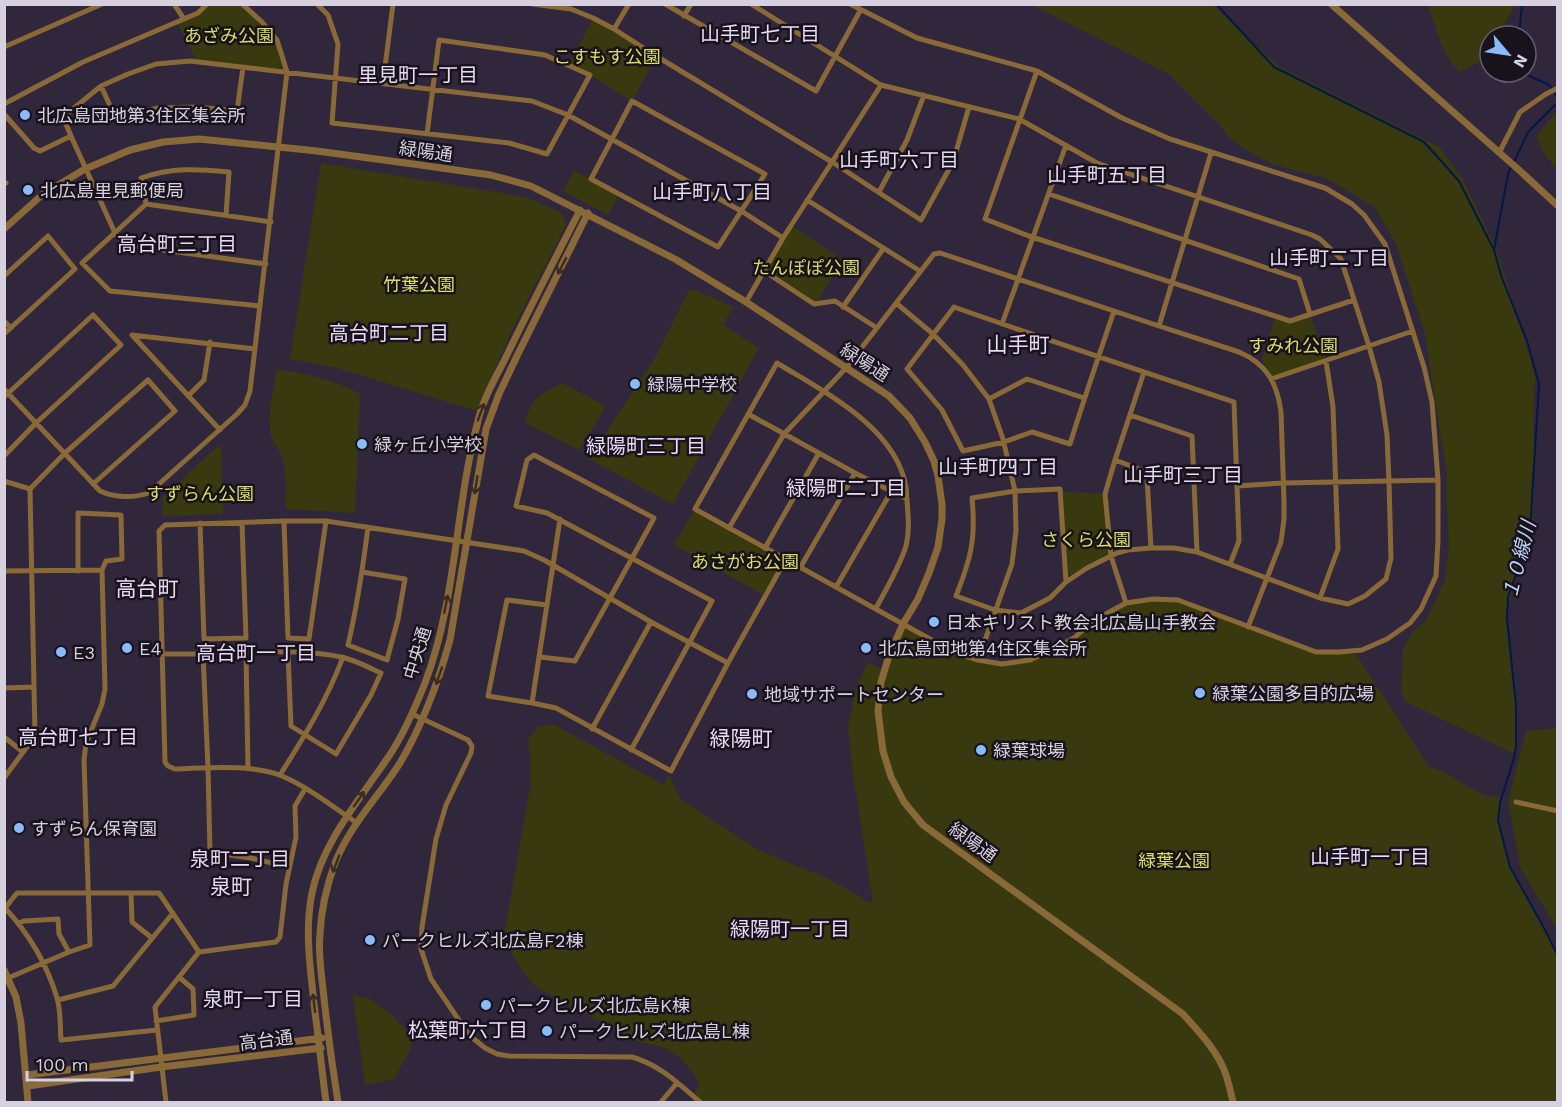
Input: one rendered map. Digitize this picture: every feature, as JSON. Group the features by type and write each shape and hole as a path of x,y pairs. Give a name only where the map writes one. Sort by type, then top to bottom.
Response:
{"street":[{"path":"4,47 102,4"},
{"path":"174,4 184,19"},
{"path":"4,104 82,62 198,13 207,4"},
{"path":"4,456 36,423 121,345 93,315 6,393 36,423 65,453 100,491 114,496 141,496 150,493 220,430 244,405 250,391 287,72 277,40 242,4"},
{"path":"317,4 328,15 338,44 332,123 427,134 509,143 547,154 590,75 545,55 439,40 427,134"},
{"path":"382,83 393,4"},
{"path":"532,4 571,9 614,29 832,162 921,220 953,162 969,107"},
{"path":"614,29 629,4"},
{"path":"665,4 816,91 860,10"},
{"path":"684,16 691,4"},
{"path":"751,4 881,85 1019,120 1097,162 1320,239 1341,259 1369,346 1384,411 1387,435 1391,558 1386,579 1365,596 1348,604 1320,598 1197,552 1174,548 1151,548 1128,550 1087,567 1066,582 1050,598 1021,613 995,610 956,596 967,567 974,533 972,498 1015,491 1060,489 1066,582"},
{"path":"850,4 917,38 1037,71 1122,118 1170,139 1325,188 1352,204 1364,215 1385,244 1413,331 1432,402 1438,480 1436,576 1421,609 1410,623 1387,639 1362,650 1316,652 1178,600 1153,599 1126,603 1093,621 1074,638 1030,660 1002,664 978,660 956,653 695,509 777,363 864,420 882,438 901,470 906,487 909,523 906,545 876,608"},
{"path":"1332,4 1557,206"},
{"path":"266,264 126,245 115,233 63,117 101,86 128,74 156,64 190,61 532,100 568,115 612,139 741,211 783,238"},
{"path":"101,86 116,119 158,108 197,107 237,111 243,67"},
{"path":"1037,71 984,219 1290,321 1354,300"},
{"path":"746,302 783,238 881,85"},
{"path":"1499,153 1520,112 1557,88"},
{"path":"879,192 908,140 924,95"},
{"path":"632,101 765,174 741,211 718,247 591,179 632,101"},
{"path":"4,114 34,148 40,151 70,136"},
{"name":"緑陽通","path":"4,229 43,194 85,169 130,150 163,142 199,139 328,153 491,175 531,186 675,259 746,302 889,396 910,418 925,442 934,461 942,504 938,548 918,599 903,624 884,670 878,711 883,751 891,777 904,802 923,825 1183,1014 1217,1055 1226,1074 1233,1102"},
{"path":"1002,324 1066,145"},
{"path":"1159,326 1211,153"},
{"path":"146,204 141,178 159,172 198,169 229,172 226,215"},
{"path":"1049,194 1299,279 1310,314"},
{"path":"807,200 920,271"},
{"path":"146,204 271,222"},
{"path":"146,204 82,263 110,291 260,306"},
{"name":"中央通","path":"326,1102 308,944 312,892 328,850 347,816 391,754 412,714 425,682 438,642 457,540 466,474 480,412 580,210"},
{"name":"中央通","path":"338,1102 328,1037 320,948 321,924 335,863 357,823 398,764 423,720 450,640 486,429 499,394 588,213"},
{"path":"4,276 48,236 75,269 4,334"},
{"path":"843,307 883,249"},
{"path":"729,528 784,434 846,368 934,254 940,253 1239,352 1250,356 1261,365 1279,396 1284,519 1281,542 1248,627"},
{"path":"764,272 814,304 835,301 877,328"},
{"path":"896,303 933,334 963,365 989,399 1004,442 1015,491 1016,530 1012,564 978,660"},
{"path":"1114,311 1099,356 1084,398 1070,444 1032,432 1004,442 963,451 942,410 907,369 954,307 1002,324 1099,356 1234,402 1239,541 1230,564"},
{"path":"4,321 11,328"},
{"path":"1271,380 1413,331"},
{"path":"220,430 132,335 210,342 255,349"},
{"path":"188,396 204,380 210,342"},
{"path":"1320,598 1338,549 1333,407 1326,361"},
{"path":"1126,603 1111,556 1105,494 1144,372"},
{"path":"989,399 1028,379 1084,398"},
{"path":"4,777 36,736 33,687 30,489 65,453 147,380 175,411 93,484"},
{"path":"748,414 906,499"},
{"path":"1130,415 1192,436 1197,552"},
{"path":"765,548 819,453"},
{"path":"540,657 575,661 610,598 632,558 654,518 534,455 527,460 516,506 547,513 560,519 632,558 712,601 631,750"},
{"path":"1115,460 1144,471 1147,477 1151,548"},
{"path":"800,568 855,473"},
{"path":"1237,486 1438,480"},
{"path":"4,481 30,489"},
{"path":"836,587 891,492"},
{"path":"8,978 90,945 84,760 86,743 102,704 105,689 102,570 106,561 122,559 121,515 78,513 78,571"},
{"path":"532,703 560,519"},
{"path":"284,521 288,638 309,639 326,521"},
{"path":"357,823 306,789 280,775 248,769 175,769 165,762 159,531 165,525 326,521 524,551 728,663"},
{"path":"200,523 204,639 235,639 246,638 242,522"},
{"path":"362,572 405,579 398,619 387,660 348,645 355,615 368,527"},
{"path":"547,605 507,600 488,696 556,708 671,771 786,560"},
{"path":"4,571 102,570"},
{"path":"592,729 651,622"},
{"path":"248,769 246,652 288,651 343,657 381,673 371,695 336,754 291,726 288,651"},
{"path":"163,654 203,654 210,852 289,867"},
{"path":"280,775 322,707 343,657"},
{"path":"4,688 33,687"},
{"path":"412,714 468,740 472,746 440,825 433,854 421,949 431,979 470,1035 485,1048 497,1054 509,1056 632,1057 651,1063 700,1102"},
{"path":"4,737 23,752"},
{"path":"166,1102 154,1007 199,952 276,942 280,937 289,867 296,837 295,806 306,789"},
{"path":"1516,802 1557,811"},
{"path":"157,1030 62,1041 58,1000 44,963 33,942 5,908 17,893 159,893 199,952"},
{"path":"131,893 132,922 152,938"},
{"path":"58,1000 113,986 173,914"},
{"path":"19,923 58,919 60,934 69,952"},
{"path":"4,970 15,997 21,1023 28,1102"},
{"path":"156,1021 194,1016 193,989 179,977"},
{"name":"高台通","path":"27,1075 328,1037"},
{"name":"高台通","path":"28,1086 161,1067 330,1048"},
{"path":"661,1102 677,1083"}],"green space":[{"name":"あざみ公園","path":"207,5 242,5 277,40 287,72 197,62 177,22"},
{"path":"1032,5 1213,5 1278,66 1439,147 1462,178 1496,248 1535,374 1532,528 1521,558 1505,617 1517,711 1515,754 1406,702 1401,693 1403,649 1412,633 1426,621 1445,580 1449,546 1447,475 1425,334 1396,244 1374,206 1325,178 1274,165 1243,148 1228,136 1221,126 1169,74"},
{"path":"1428,5 1515,5 1505,24 1478,24 1478,63 1460,72 1444,49"},
{"name":"こすもす公園","path":"593,18 656,56 632,101 590,75 569,66"},
{"path":"1557,111 1557,169 1542,151 1537,136"},
{"name":"竹葉公園","path":"321,163 526,197 562,213 566,225 511,332 477,411 334,367 290,359"},
{"path":"574,171 618,196 608,215 563,191"},
{"name":"たんぽぽ公園","path":"791,225 843,260 816,303 764,271"},
{"path":"690,288 733,307 723,325 759,348 673,504 589,459 656,356"},
{"name":"すみれ公園","path":"1310,314 1326,361 1271,379 1262,359 1276,316 1290,321"},
{"path":"277,369 330,381 360,394 355,513 286,509 284,463 273,441 269,423"},
{"path":"561,384 606,406 579,450 525,423 530,408 537,398"},
{"name":"すずらん公園","path":"219,445 223,514 162,516 163,497"},
{"name":"さくら公園","path":"1060,489 1066,492 1105,494 1111,556 1066,577"},
{"name":"あさがお公園","path":"695,509 786,559 765,596 674,545"},
{"name":"緑葉公園","path":"1178,600 1316,652 1356,654 1429,767 1447,774 1482,794 1501,797 1498,820 1510,867 1557,956 1557,1102 700,1102 693,1096 699,1085 694,1074 681,1058 663,1047 637,1041 536,987 522,971 512,954 505,930 530,787 531,765 528,739 537,727 553,724 664,785 669,774 680,799 760,851 827,878 871,903 873,902 848,730 854,695 867,662 883,670 903,624 956,653 1002,664 1030,660 1074,638 1093,621 1126,603"},
{"path":"1557,728 1557,926 1555,926 1521,869 1508,801 1526,731"},
{"path":"353,995 369,999 392,1015 407,1031 412,1046 394,1079 365,1085"}],"waterway":[{"path":"1216,4 1274,67 1424,142 1459,181 1493,248"},
{"name":"１０線川","path":"1520,24 1522,4"},
{"name":"１０線川","path":"1538,80 1549,85 1558,98"},
{"name":"１０線川","path":"1514,162 1528,132 1558,102"},
{"name":"１０線川","path":"1511,167 1494,250 1502,278 1527,341 1539,384 1530,530 1508,597 1507,618 1516,706 1516,746 1500,803 1498,820 1510,867 1558,956"}],"place":[{"name":"北広島団地第3住区集会所","path":"25,115"},
{"name":"北広島里見郵便局","path":"28,190"},
{"name":"緑陽中学校","path":"635,384"},
{"name":"緑ヶ丘小学校","path":"362,444"},
{"name":"日本キリスト教会北広島山手教会","path":"934,622"},
{"name":"E4","path":"127,648"},
{"name":"北広島団地第4住区集会所","path":"866,648"},
{"name":"E3","path":"61,652"},
{"name":"緑葉公園多目的広場","path":"1200,693"},
{"name":"地域サポートセンター","path":"752,694"},
{"name":"緑葉球場","path":"981,750"},
{"name":"すずらん保育園","path":"19,828"},
{"name":"パークヒルズ北広島F2棟","path":"370,940"},
{"name":"パークヒルズ北広島K棟","path":"486,1005"},
{"name":"パークヒルズ北広島L棟","path":"547,1031"}],"district":[{"name":"山手町七丁目","path":"760,34"},
{"name":"里見町一丁目","path":"418,75"},
{"name":"山手町六丁目","path":"899,160"},
{"name":"山手町五丁目","path":"1107,175"},
{"name":"山手町八丁目","path":"712,192"},
{"name":"高台町三丁目","path":"177,244"},
{"name":"山手町二丁目","path":"1329,258"},
{"name":"高台町二丁目","path":"389,333"},
{"name":"山手町","path":"1018,344"},
{"name":"緑陽町三丁目","path":"646,446"},
{"name":"山手町四丁目","path":"998,467"},
{"name":"山手町三丁目","path":"1183,475"},
{"name":"緑陽町二丁目","path":"846,488"},
{"name":"高台町","path":"147,588"},
{"name":"高台町一丁目","path":"256,653"},
{"name":"高台町七丁目","path":"78,737"},
{"name":"緑陽町","path":"741,738"},
{"name":"山手町一丁目","path":"1370,857"},
{"name":"泉町二丁目","path":"240,859"},
{"name":"泉町","path":"231,886"},
{"name":"緑陽町一丁目","path":"790,929"},
{"name":"泉町一丁目","path":"253,999"},
{"name":"松葉町六丁目","path":"468,1030"}]}
